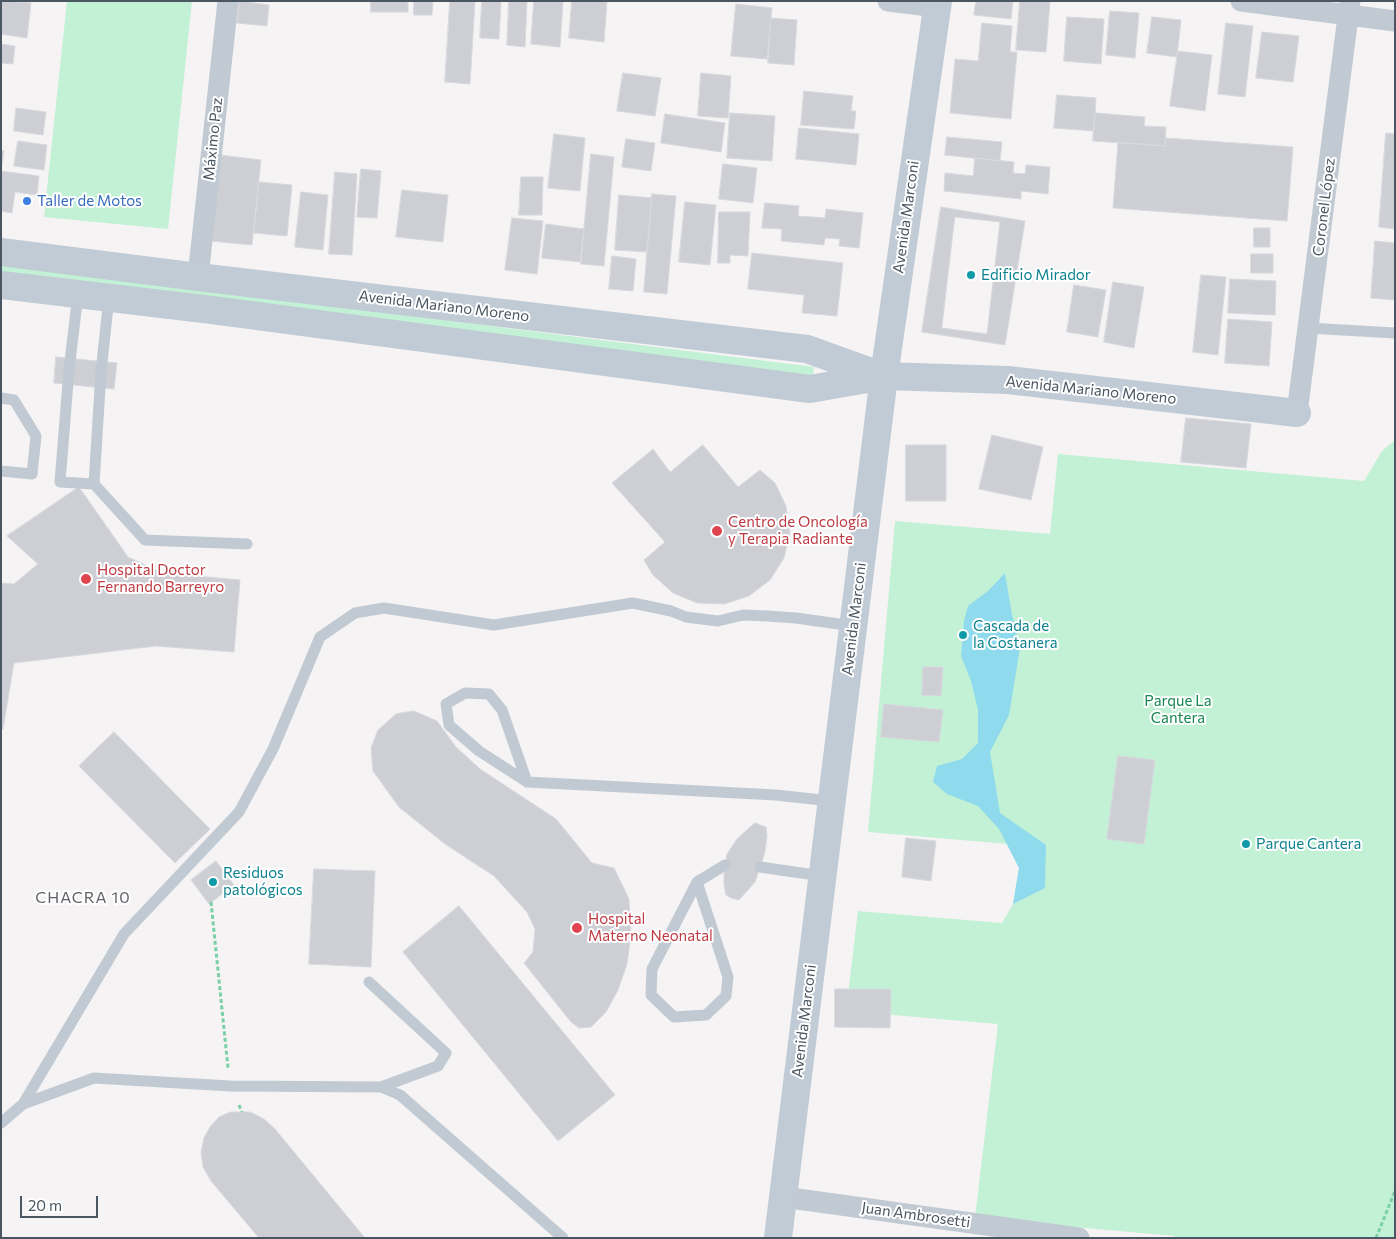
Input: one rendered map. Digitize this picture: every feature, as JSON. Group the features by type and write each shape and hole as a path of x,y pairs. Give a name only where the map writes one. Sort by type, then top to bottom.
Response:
{"main road":[{"name":"Avenida Marconi","path":"778,1238 884,376 937,4"},
{"name":"Avenida Mariano Moreno","path":"1,252 807,349 884,376"},
{"name":"Avenida Mariano Moreno","path":"1,285 109,297 810,388 884,376 1008,380 1297,413"}],"street":[{"name":"Máximo Paz","path":"198,277 228,1"},
{"path":"888,1 937,4"},
{"path":"1241,1 1349,8 1395,21"},
{"name":"Coronel López","path":"1297,413 1349,8"},
{"name":"Juan Ambrosetti","path":"783,1197 1079,1238"}],"lane":[{"path":"78,294 69,370 60,482 94,484 145,540 247,544"},
{"path":"94,484 101,372 109,297"},
{"path":"1308,328 1395,333"},
{"path":"1,398 14,400 36,436 32,474 1,471"},
{"path":"1,1123 23,1104 124,934 239,812 273,749 320,637 356,613 384,608 494,625 633,603 671,611 686,617 718,621 743,616 767,616 853,626"},
{"path":"527,782 502,710 490,694 465,694 446,704 449,725 479,751 527,782 776,795 831,800"},
{"path":"697,882 728,977 726,996 706,1015 674,1017 651,995 652,969 697,882 725,864"},
{"path":"760,867 822,876"},
{"path":"23,1104 94,1078 230,1086 381,1087 438,1066 446,1053 369,982"},
{"path":"381,1087 400,1095 563,1238"}],"path":[{"path":"211,902 230,1086 242,1112"},
{"path":"1376,1238 1395,1191"}],"green space":[{"path":"67,1 192,1 168,229 44,217"},
{"path":"1,264 814,367 813,377 1,275"},
{"name":"Parque La Cantera","path":"1395,440 1394,1238 1174,1238 1174,1236 975,1218 998,1024 846,1011 858,911 1002,923 1013,904 1019,868 1008,844 868,832 895,521 1050,534 1058,454 1364,481 1382,451"}],"water":[{"path":"1005,573 1020,648 1009,715 990,752 1000,813 1046,845 1045,888 1013,904 1019,868 999,829 978,806 947,794 933,782 937,766 962,759 978,743 978,710 971,681 961,656 964,621 968,606 988,591"}],"building":[{"path":"1,1 31,3 27,38 1,34"},
{"path":"239,1 269,5 267,26 237,23"},
{"path":"371,1 408,1 408,12 371,12"},
{"path":"414,1 433,1 432,15 414,15"},
{"path":"450,1 475,1 470,84 445,82"},
{"path":"482,1 501,1 499,39 480,38"},
{"path":"509,1 527,1 525,47 507,45"},
{"path":"534,1 563,1 560,47 531,44"},
{"path":"572,1 607,1 604,42 569,38"},
{"path":"976,1 1013,1 1011,19 974,15"},
{"path":"1020,1 1050,1 1046,52 1016,50"},
{"path":"736,4 772,8 767,59 731,56"},
{"path":"1110,11 1139,13 1135,58 1106,55"},
{"path":"1067,17 1104,19 1101,64 1064,61"},
{"path":"1152,17 1181,20 1177,57 1147,53"},
{"path":"771,18 797,20 794,65 768,63"},
{"path":"982,23 1012,26 1010,52 1017,52 1011,119 950,113 955,59 978,61"},
{"path":"1226,23 1253,26 1245,97 1218,94"},
{"path":"1262,32 1299,36 1293,82 1256,78"},
{"path":"1,44 15,46 13,64 1,63"},
{"path":"1178,51 1212,55 1205,111 1170,106"},
{"path":"623,73 661,78 655,116 617,111"},
{"path":"701,73 731,76 728,118 698,116"},
{"path":"804,91 853,96 851,111 856,111 854,129 801,125"},
{"path":"1057,95 1096,98 1094,131 1054,128"},
{"path":"16,108 46,112 43,135 14,131"},
{"path":"730,113 775,116 772,161 727,158"},
{"path":"1095,113 1145,117 1144,126 1166,127 1165,146 1093,141"},
{"path":"665,114 725,123 721,152 661,143"},
{"path":"799,128 859,134 856,165 796,159"},
{"path":"1386,133 1395,134 1395,229 1379,227"},
{"path":"554,134 585,138 580,191 548,188"},
{"path":"947,137 1002,142 1000,161 945,155"},
{"path":"1165,138 1293,147 1287,221 1113,208 1118,142 1165,146"},
{"path":"626,139 655,143 651,171 622,167"},
{"path":"18,141 47,145 44,170 14,166"},
{"path":"1,150 4,151 1,171"},
{"path":"591,154 614,157 604,266 581,264"},
{"path":"220,155 261,160 252,245 211,241"},
{"path":"975,158 1014,162 1013,173 1025,174 1026,165 1050,167 1048,194 1021,191 1021,199 944,191 945,173 973,176"},
{"path":"723,164 757,168 753,203 719,199"},
{"path":"361,169 381,171 377,218 357,217"},
{"path":"1,171 39,176 37,195 15,192 12,213 1,211"},
{"path":"335,172 357,174 352,255 329,254"},
{"path":"521,177 543,177 542,215 519,215"},
{"path":"259,182 292,185 287,236 254,233"},
{"path":"402,190 448,195 443,242 396,237"},
{"path":"301,192 328,195 323,250 295,247"},
{"path":"652,194 676,196 667,294 644,292"},
{"path":"619,195 652,198 647,252 615,250"},
{"path":"685,202 716,205 710,265 679,262"},
{"path":"765,203 799,206 798,216 825,218 826,209 863,213 859,248 839,246 840,239 825,238 824,245 781,241 782,229 762,228"},
{"path":"941,207 1025,221 1005,345 922,332"},
{"path":"719,212 750,212 748,256 730,255 730,263 718,263"},
{"name":"Edificio Mirador","path":"955,217 1000,222 987,334 942,328"},
{"path":"512,218 543,221 537,274 505,270"},
{"path":"546,224 584,229 580,262 542,258"},
{"path":"1254,228 1270,228 1270,247 1254,247"},
{"path":"1375,241 1395,243 1395,300 1371,298"},
{"path":"752,253 843,263 837,316 802,313 804,295 748,289"},
{"path":"1251,254 1273,254 1273,273 1251,273"},
{"path":"612,256 636,259 633,291 609,289"},
{"path":"1201,275 1226,277 1218,355 1193,352"},
{"path":"1230,279 1276,281 1275,315 1228,313"},
{"path":"1113,282 1144,287 1134,348 1104,342"},
{"path":"1074,285 1106,290 1098,337 1067,332"},
{"path":"1228,319 1272,322 1269,366 1225,363"},
{"path":"56,357 117,363 114,389 54,383"},
{"path":"1186,418 1251,424 1246,468 1181,462"},
{"path":"992,435 1043,447 1031,500 979,489"},
{"name":"Centro de Oncología y Terapia Radiante","path":"703,445 738,487 760,470 775,483 786,506 790,532 784,558 770,580 749,596 724,604 697,603 673,593 653,575 644,560 665,542 612,483 653,449 670,472"},
{"path":"906,445 946,445 946,501 906,501"},
{"path":"79,487 128,557 163,573 240,580 234,652 156,646 14,663 3,729 1,729 1,583 14,584 38,564 7,536"},
{"path":"923,667 943,667 941,696 922,695"},
{"path":"884,704 943,710 939,742 881,737"},
{"path":"414,711 437,721 456,747 480,769 556,819 592,863 614,868 629,899 631,934 627,964 618,990 606,1012 591,1027 579,1028 571,1022 524,963 533,952 535,929 527,912 494,876 445,844 399,807 373,771 371,748 378,730 396,714"},
{"path":"114,732 210,829 175,863 79,766"},
{"path":"1118,756 1155,760 1144,844 1107,839"},
{"path":"755,823 766,827 765,852 755,882 739,900 731,898 726,895 724,885 727,854 737,839"},
{"path":"906,838 936,841 931,881 902,877"},
{"name":"Residuos patológicos","path":"216,861 234,885 209,904 191,880"},
{"path":"314,869 375,871 371,967 309,964"},
{"path":"459,906 615,1095 558,1141 403,952"},
{"path":"835,989 891,989 890,1028 835,1027"},
{"path":"231,1112 250,1112 264,1119 275,1129 365,1238 259,1238 211,1181 203,1167 201,1152 204,1138 210,1127 219,1117"}],"place":[{"name":"Taller de Motos","path":"27,201"},
{"name":"Edificio Mirador","path":"971,275"},
{"name":"Centro de Oncología y Terapia Radiante","path":"717,531"},
{"name":"Hospital Doctor Fernando Barreyro","path":"86,579"},
{"name":"Cascada de la Costanera","path":"963,635"},
{"name":"Parque Cantera","path":"1246,844"},
{"name":"Residuos patológicos","path":"213,882"},
{"name":"Hospital Materno Neonatal","path":"577,928"}],"district":[{"name":"CHACRA 10","path":"83,898"}]}
